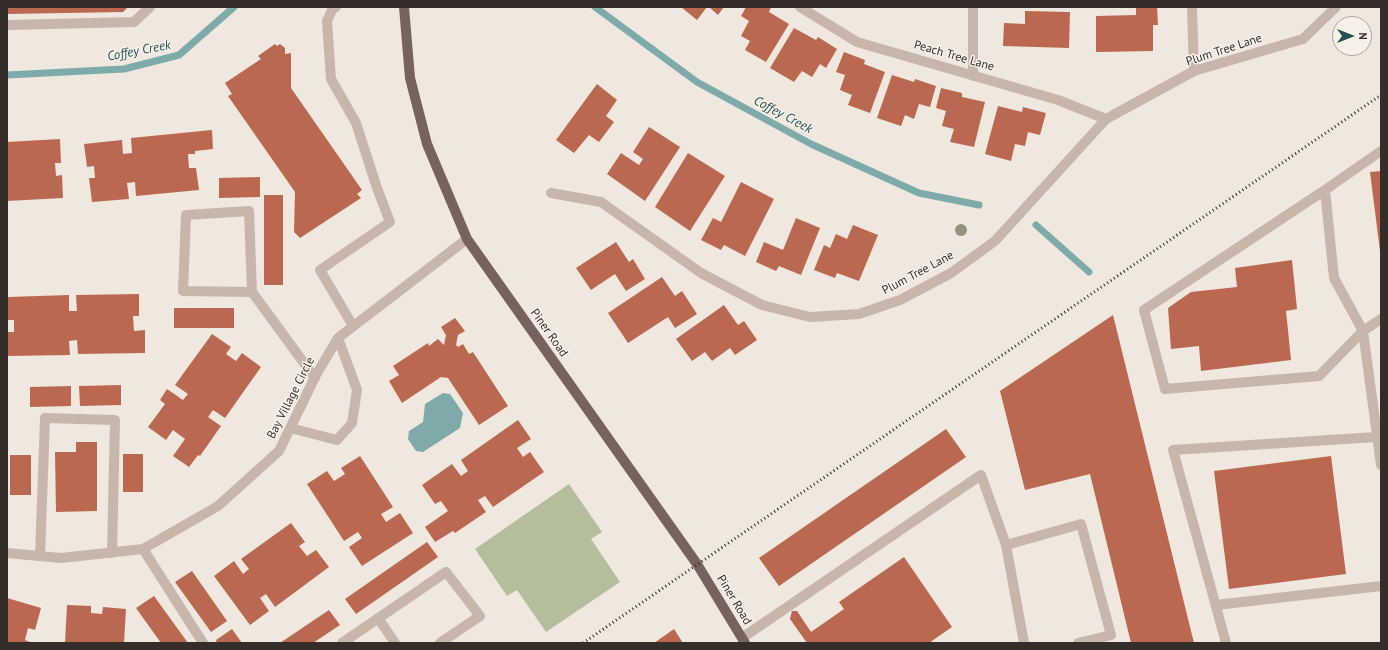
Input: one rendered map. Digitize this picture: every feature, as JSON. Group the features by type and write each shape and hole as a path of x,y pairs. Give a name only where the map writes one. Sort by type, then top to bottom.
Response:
{"main road":[{"name":"Piner Road","path":"404,7 410,78 427,144 467,239 697,564 744,641"}],"street":[{"path":"7,25 134,22 150,7"},
{"path":"336,7 332,8 327,21 331,79 356,123 377,188 390,222 320,270 354,326"},
{"name":"Peach Tree Lane","path":"800,7 857,42 1058,100 1106,119"},
{"path":"973,7 973,76"},
{"path":"1192,7 1194,71"},
{"name":"Plum Tree Lane","path":"551,193 601,202 701,273 762,305 810,317 859,314 900,300 951,273 995,241 1106,119 1194,71 1303,39 1336,7"},
{"path":"1381,152 1144,310 1165,389 1319,376 1363,331 1381,319"},
{"path":"1325,190 1334,278 1363,331 1381,465"},
{"path":"252,292 183,291 186,215 250,211 252,292 315,378"},
{"name":"Bay Village Circle","path":"7,553 61,558 143,549 218,506 279,451 315,378 338,338 467,239"},
{"path":"290,428 337,440 352,424 357,390 338,338"},
{"path":"40,556 45,418 115,420 112,553"},
{"path":"1226,643 1173,450 1376,436"},
{"path":"744,641 981,475 1006,545 1024,643"},
{"path":"1006,545 1081,524 1111,635 1078,643"},
{"path":"143,549 202,643"},
{"path":"342,643 446,572 480,616 440,643"},
{"path":"1216,605 1381,586"},
{"path":"378,618 395,643"}],"green space":[{"path":"569,484 602,532 591,539 620,582 546,632 517,590 507,596 475,549"}],"water":[{"path":"443,393 450,394 463,413 460,428 423,452 416,451 408,439 409,431 423,422 425,404"}],"building":[{"path":"7,7 128,7 123,12 7,14"},
{"path":"681,7 707,7 697,20"},
{"path":"709,7 724,7 718,15"},
{"path":"746,7 771,7 769,12 789,24 766,62 745,50 750,41 741,36 749,21 741,16"},
{"path":"1136,7 1157,7 1158,25 1153,25 1153,51 1096,52 1096,16 1136,15"},
{"path":"1025,11 1070,12 1069,48 1003,46 1004,23 1025,24"},
{"path":"794,28 816,40 818,37 837,49 826,68 820,64 812,77 802,71 794,82 770,68"},
{"path":"275,44 277,46 280,44 285,48 285,54 291,53 291,88 362,190 357,194 361,198 300,238 294,232 295,192 228,96 232,94 225,83 261,59 258,56"},
{"path":"844,52 865,60 864,64 885,72 870,113 848,105 852,95 840,90 845,75 836,72"},
{"path":"892,75 914,82 915,79 936,86 930,107 919,104 914,119 905,115 901,126 877,118"},
{"path":"597,84 617,100 606,116 614,122 599,142 589,135 574,153 556,140"},
{"path":"941,88 962,93 962,97 985,102 974,147 950,142 954,129 942,126 946,111 936,108"},
{"path":"998,106 1022,112 1023,107 1046,113 1040,135 1028,132 1025,146 1015,144 1011,161 985,154"},
{"path":"649,127 680,147 645,201 607,174 621,153 639,165 643,159 633,152"},
{"path":"212,130 213,149 195,151 195,154 188,154 189,168 196,168 199,190 136,196 135,182 127,183 129,199 92,202 89,178 95,178 94,166 87,167 84,144 122,140 123,154 132,153 131,138"},
{"path":"60,139 61,163 55,163 56,176 62,175 63,198 7,201 7,142"},
{"path":"688,153 725,176 690,231 655,207"},
{"path":"1381,171 1381,251 1380,251 1370,172"},
{"path":"260,177 260,197 219,198 219,178"},
{"path":"741,182 774,199 745,256 724,245 721,250 701,240 713,218 721,222"},
{"path":"264,195 283,195 283,285 264,285"},
{"path":"796,218 820,228 801,275 779,266 776,271 756,262 764,242 783,250"},
{"path":"853,225 878,235 859,281 837,273 835,278 814,270 824,245 830,248 836,234 847,239"},
{"path":"616,242 629,262 633,259 645,279 626,291 615,274 591,290 576,268"},
{"path":"1292,260 1297,309 1286,311 1291,360 1201,371 1199,346 1171,349 1168,308 1191,292 1237,287 1235,268"},
{"path":"662,277 675,296 682,291 697,314 675,328 668,317 628,343 608,313"},
{"path":"139,294 139,316 133,316 134,331 145,330 145,353 78,354 77,340 69,341 70,355 7,356 7,332 14,332 14,320 8,320 8,297 69,295 69,311 77,311 76,295"},
{"path":"724,305 738,325 744,321 757,340 735,355 730,348 712,361 705,352 692,361 676,339"},
{"path":"174,308 234,308 234,328 174,328"},
{"path":"1113,315 1194,643 1131,643 1090,474 1025,490 1000,391"},
{"path":"455,318 465,331 458,335 456,345 458,347 463,344 469,354 473,352 508,406 479,425 448,378 441,377 402,403 389,381 399,375 393,366 428,343 429,346 438,339 444,345 446,335 441,327"},
{"path":"212,334 231,347 226,354 236,361 242,353 261,367 225,418 213,410 208,417 221,426 200,456 198,455 189,467 173,456 185,439 173,430 166,440 148,427 165,404 160,400 167,389 183,400 188,394 175,385"},
{"path":"121,385 121,405 80,406 79,386"},
{"path":"71,386 71,406 30,407 30,387"},
{"path":"518,420 531,439 517,448 523,457 530,452 544,472 493,507 485,496 478,500 486,512 455,533 453,531 435,542 425,527 448,511 441,501 435,504 422,485 452,464 461,476 468,471 461,460"},
{"path":"946,429 966,457 779,586 759,558"},
{"path":"76,442 97,442 97,511 56,512 55,452 76,452"},
{"path":"123,454 143,454 143,492 123,492"},
{"path":"10,455 31,455 31,495 10,495"},
{"path":"360,456 393,507 381,514 386,522 400,513 413,533 362,566 349,547 362,538 358,532 344,541 307,484 327,471 334,481 345,474 341,468"},
{"path":"1331,456 1346,574 1229,589 1214,471"},
{"path":"291,523 305,542 299,546 307,556 316,550 329,567 275,607 266,594 260,598 269,611 250,625 214,576 234,561 243,574 249,569 241,559"},
{"path":"427,542 438,557 356,614 345,599"},
{"path":"904,557 952,627 929,643 807,643 790,619 792,611 797,611 811,632 844,609 839,602"},
{"path":"192,571 227,621 211,632 175,582"},
{"path":"154,596 188,643 161,643 136,608"},
{"path":"7,598 41,608 35,630 28,628 25,640 32,643 7,643"},
{"path":"67,605 91,606 91,613 102,614 103,607 126,609 124,643 65,643"},
{"path":"329,610 340,625 313,643 280,643"},
{"path":"232,629 242,643 217,643 216,640"},
{"path":"674,629 683,643 654,643"}],"waterway":[{"name":"Coffey Creek","path":"7,75 124,69 179,55 234,7"},
{"name":"Coffey Creek","path":"595,7 697,82 811,144 919,193 979,205"},
{"name":"Coffey Creek","path":"1036,225 1089,272"}],"railway":[{"path":"583,643 1381,95"}]}
